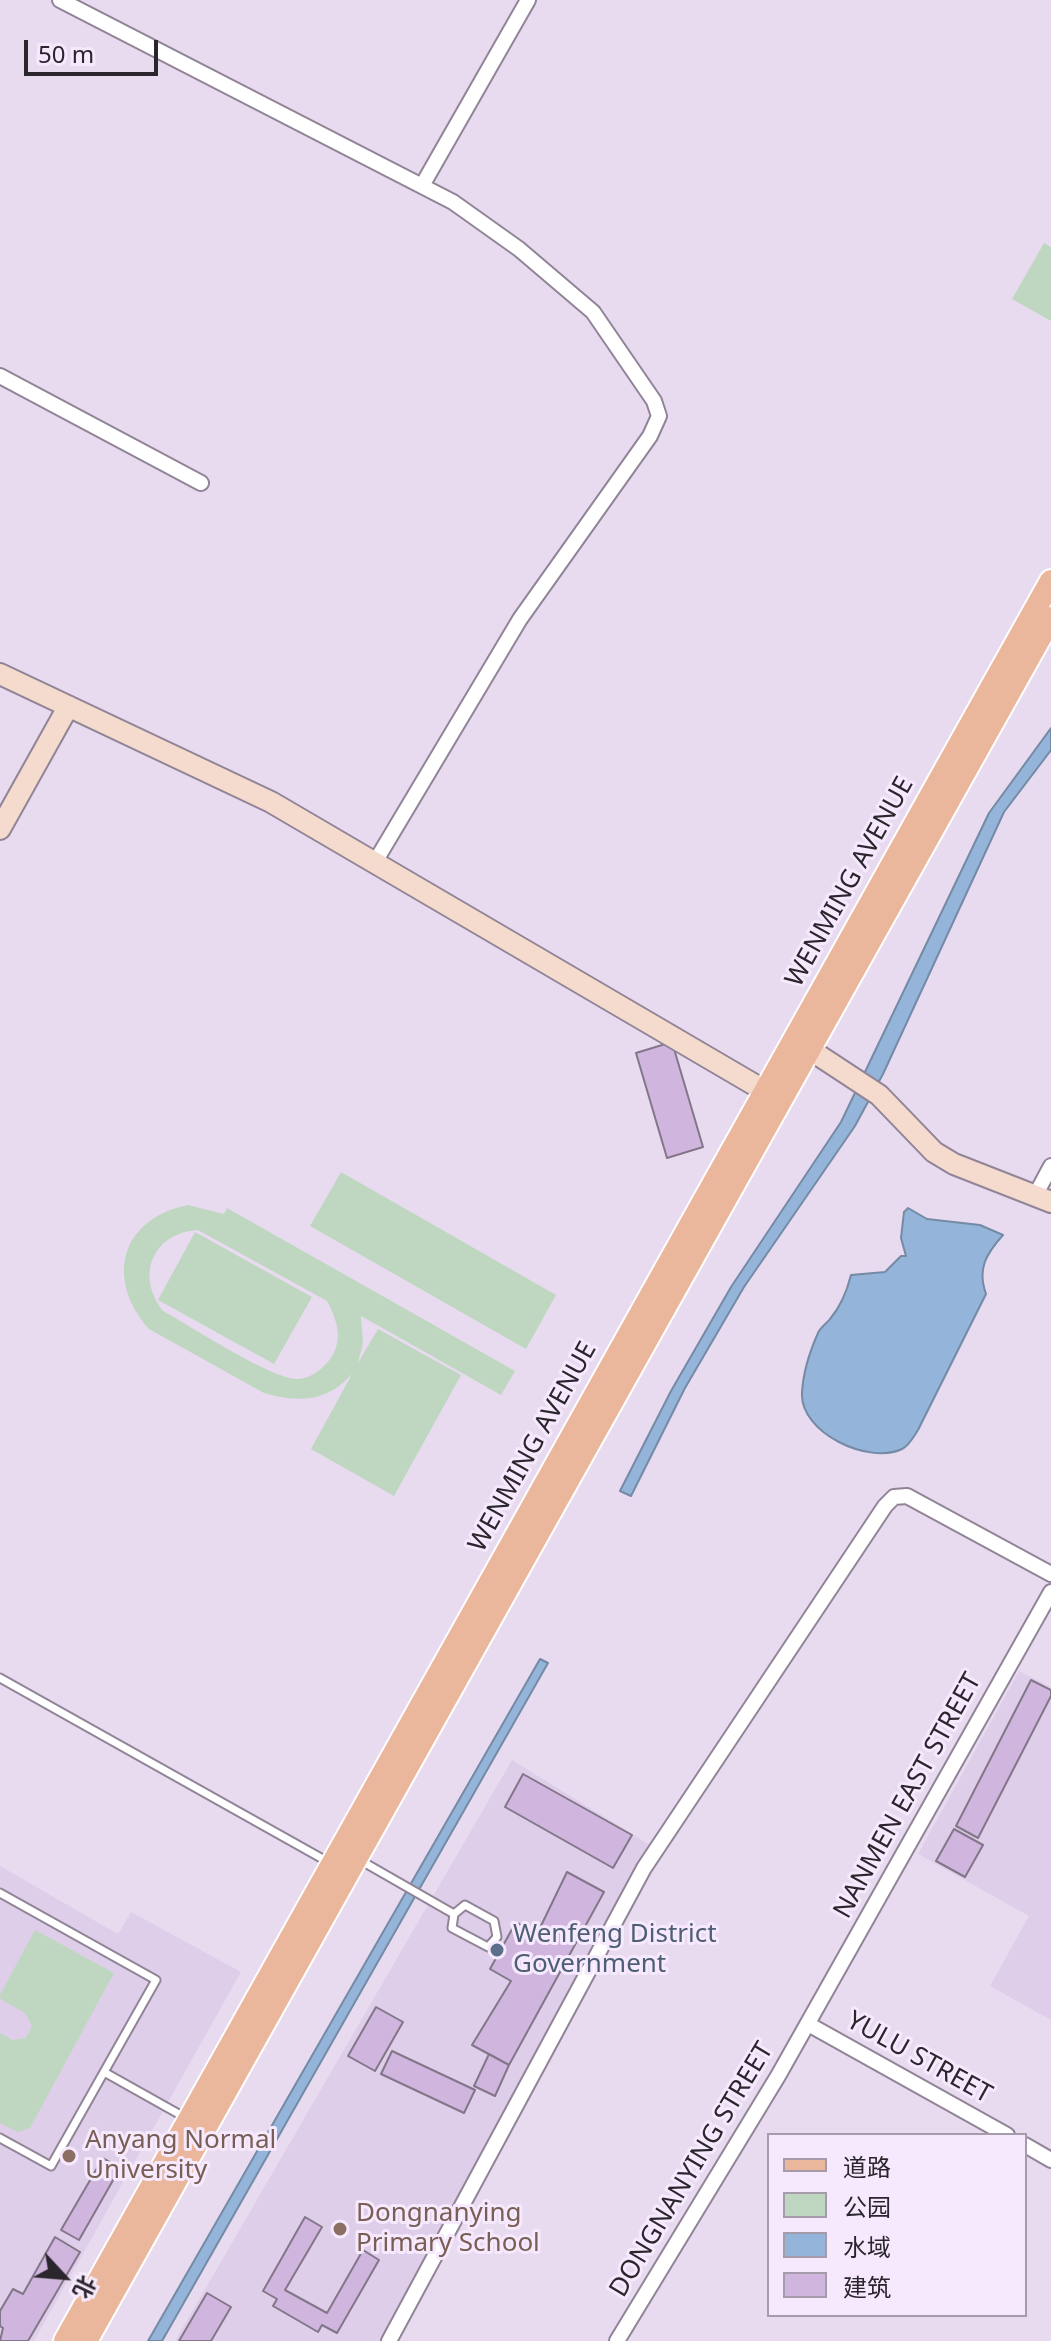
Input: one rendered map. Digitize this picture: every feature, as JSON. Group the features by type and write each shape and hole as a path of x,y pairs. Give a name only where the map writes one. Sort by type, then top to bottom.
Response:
{"main road":[{"name":"WENMING AVENUE","path":"65,2341 1051,581"},
{"name":"WENMING AVENUE","path":"86,2341 1051,618"}],"street":[{"path":"60,0 423,184 519,249 593,312 654,401 659,416 650,436 520,619 375,862"},
{"path":"423,184 528,0"},
{"path":"0,376 201,483"},
{"path":"0,674 271,802 765,1091"},
{"path":"0,829 68,707"},
{"path":"809,1049 879,1095 934,1152 954,1164 1043,1198 1051,1166"},
{"path":"389,2341 644,1868 885,1506 894,1497 907,1496 1051,1574"},
{"name":"NANMEN EAST STREET","path":"808,2024 1051,1592"},
{"name":"YULU STREET","path":"808,2024 1003,2133"},
{"name":"DONGNANYING STREET","path":"617,2341 808,2024"},
{"path":"1027,2146 1051,2160"}],"lane":[{"path":"0,1678 332,1864"},
{"path":"356,1858 454,1914"},
{"path":"0,1893 156,1980 51,2166 0,2138"},
{"path":"465,1905 494,1921 497,1937 488,1947 481,1945 452,1928 454,1914 465,1905"},
{"path":"104,2072 189,2119"}],"shaded area":[{"path":"1019,1671 1051,1687 1051,2020 990,1986 1029,1916 918,1854"},
{"path":"512,1760 650,1845 380,2341 175,2341"},
{"name":"Anyang Normal University","path":"0,1866 118,1934 131,1912 241,1972 34,2341 0,2341"}],"green space":[{"path":"1044,243 1051,247 1051,321 1012,299"},
{"path":"341,1172 556,1295 526,1349 310,1226"},
{"path":"188,1205 224,1214 227,1208 515,1371 501,1395 361,1316 363,1343 358,1363 378,1329 461,1375 394,1496 311,1449 352,1374 333,1390 312,1398 277,1396 264,1393 149,1329 135,1310 127,1290 124,1271 126,1254 134,1237 147,1223 165,1212","holes":["198,1230 327,1301 338,1330 334,1352 324,1366 313,1374 300,1379 288,1378 232,1351 163,1311 150,1284 150,1270 160,1247 182,1233"]},
{"path":"195,1232 312,1297 274,1364 158,1300"},
{"path":"35,1930 114,1973 30,2128 18,2132 0,2123 0,2033 12,2040 26,2038 32,2026 25,2013 0,1999 0,1995"}],"water":[{"path":"1051,728 1051,750 1004,812 883,1074 855,1126 744,1287 685,1388 631,1496 620,1491 671,1391 731,1287 841,1122 989,813"},
{"path":"908,1208 927,1219 980,1225 1003,1235 985,1262 982,1277 986,1294 918,1430 902,1449 872,1453 855,1449 824,1433 804,1408 803,1385 807,1362 818,1333 840,1304 851,1275 885,1272 901,1256 906,1256 901,1238 904,1212"},
{"path":"540,1659 548,1663 162,2341 148,2341"}],"building":[{"path":"672,1042 703,1147 667,1158 636,1053"},
{"path":"1031,1680 1051,1690 1051,1696 978,1838 956,1826"},
{"path":"523,1774 632,1835 613,1868 505,1807"},
{"path":"954,1829 983,1845 965,1877 936,1861"},
{"path":"567,1872 604,1892 509,2065 472,2045 511,1981 490,1969 516,1922 537,1934"},
{"path":"376,2007 403,2022 375,2071 348,2056"},
{"path":"392,2051 475,2090 464,2113 381,2074"},
{"path":"489,2054 509,2065 495,2096 474,2086"},
{"path":"103,2158 120,2168 79,2240 61,2230"},
{"path":"305,2217 322,2227 285,2290 327,2313 363,2250 379,2260 337,2333 322,2325 318,2332 273,2306 277,2299 263,2291"},
{"path":"55,2237 80,2252 28,2341 0,2341 3,2328 0,2326 0,2311 13,2289 23,2294"},
{"path":"207,2293 231,2307 211,2341 179,2341"}],"place":[{"name":"Wenfeng District Government","path":"497,1950"},
{"name":"Anyang Normal University","path":"69,2156"},
{"name":"Dongnanying Primary School","path":"340,2229"}]}
